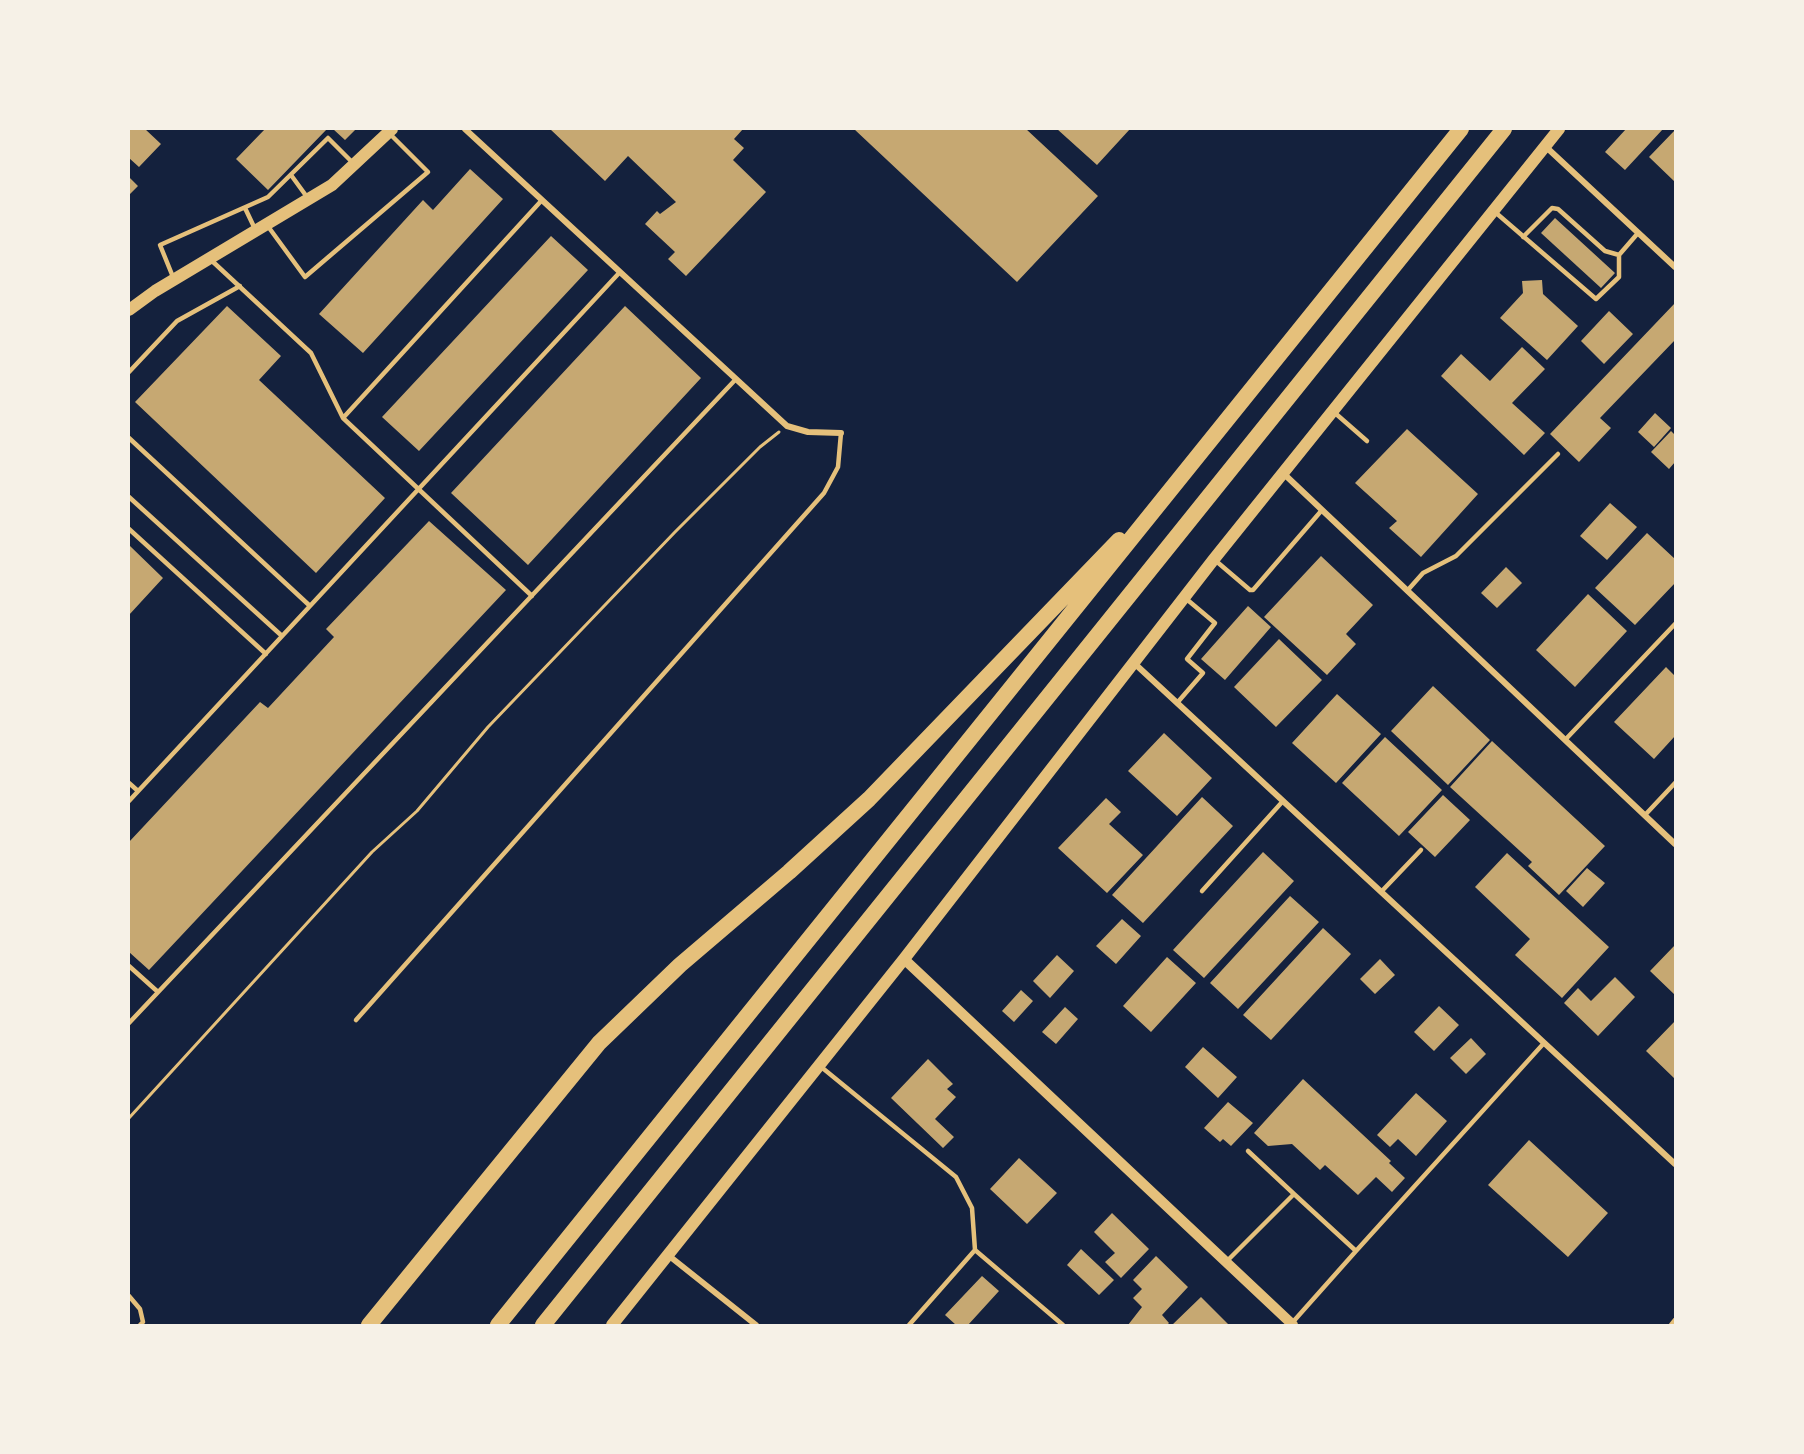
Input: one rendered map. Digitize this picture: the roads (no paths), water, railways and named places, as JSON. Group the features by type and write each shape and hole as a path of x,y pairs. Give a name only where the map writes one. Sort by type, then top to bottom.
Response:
{"highway":[{"path":"498,1325 1461,129"},
{"path":"543,1325 1504,129"},
{"path":"369,1325 599,1043 680,965 789,872 869,799 1193,464"}],"main road":[{"path":"612,1325 904,959 1214,559 1559,129"},
{"path":"129,310 209,258 309,200 355,166 390,131"}],"street":[{"path":"465,129 787,426 808,432 841,433"},
{"path":"1545,146 1675,267"},
{"path":"1283,473 1675,844"},
{"path":"1133,662 1675,1164"},
{"path":"904,959 1292,1324"},
{"path":"668,1256 756,1325"}],"lane":[{"path":"471,135 477,129"},
{"path":"245,208 305,277 428,172 390,131"},
{"path":"174,280 160,245 268,197 328,138 355,166"},
{"path":"291,175 309,200"},
{"path":"343,418 542,200"},
{"path":"1523,237 1552,208 1558,209 1605,251 1619,255"},
{"path":"1493,210 1596,299 1619,277 1619,255 1638,233"},
{"path":"209,258 311,353 343,418 532,596"},
{"path":"129,801 620,272"},
{"path":"129,372 177,321 240,286"},
{"path":"129,1023 736,379"},
{"path":"1333,411 1367,441"},
{"path":"356,1020 824,493 838,467 841,433"},
{"path":"129,438 310,606"},
{"path":"1407,591 1423,573 1456,556 1558,454"},
{"path":"129,497 282,636"},
{"path":"1214,559 1250,590 1253,590 1322,510"},
{"path":"129,529 266,654"},
{"path":"1177,703 1203,673 1187,659 1215,623 1184,597"},
{"path":"1565,740 1675,624"},
{"path":"129,783 138,791"},
{"path":"1645,815 1675,783"},
{"path":"1202,891 1283,801"},
{"path":"1381,892 1421,850"},
{"path":"129,966 158,992"},
{"path":"1292,1324 1544,1043"},
{"path":"819,1065 956,1177 972,1208 975,1250 909,1325"},
{"path":"1248,1151 1356,1251"},
{"path":"1227,1262 1294,1194"},
{"path":"975,1250 1063,1325"},
{"path":"129,1296 140,1309 143,1322 140,1325"},
{"path":"1671,1325 1675,1320"}]}
